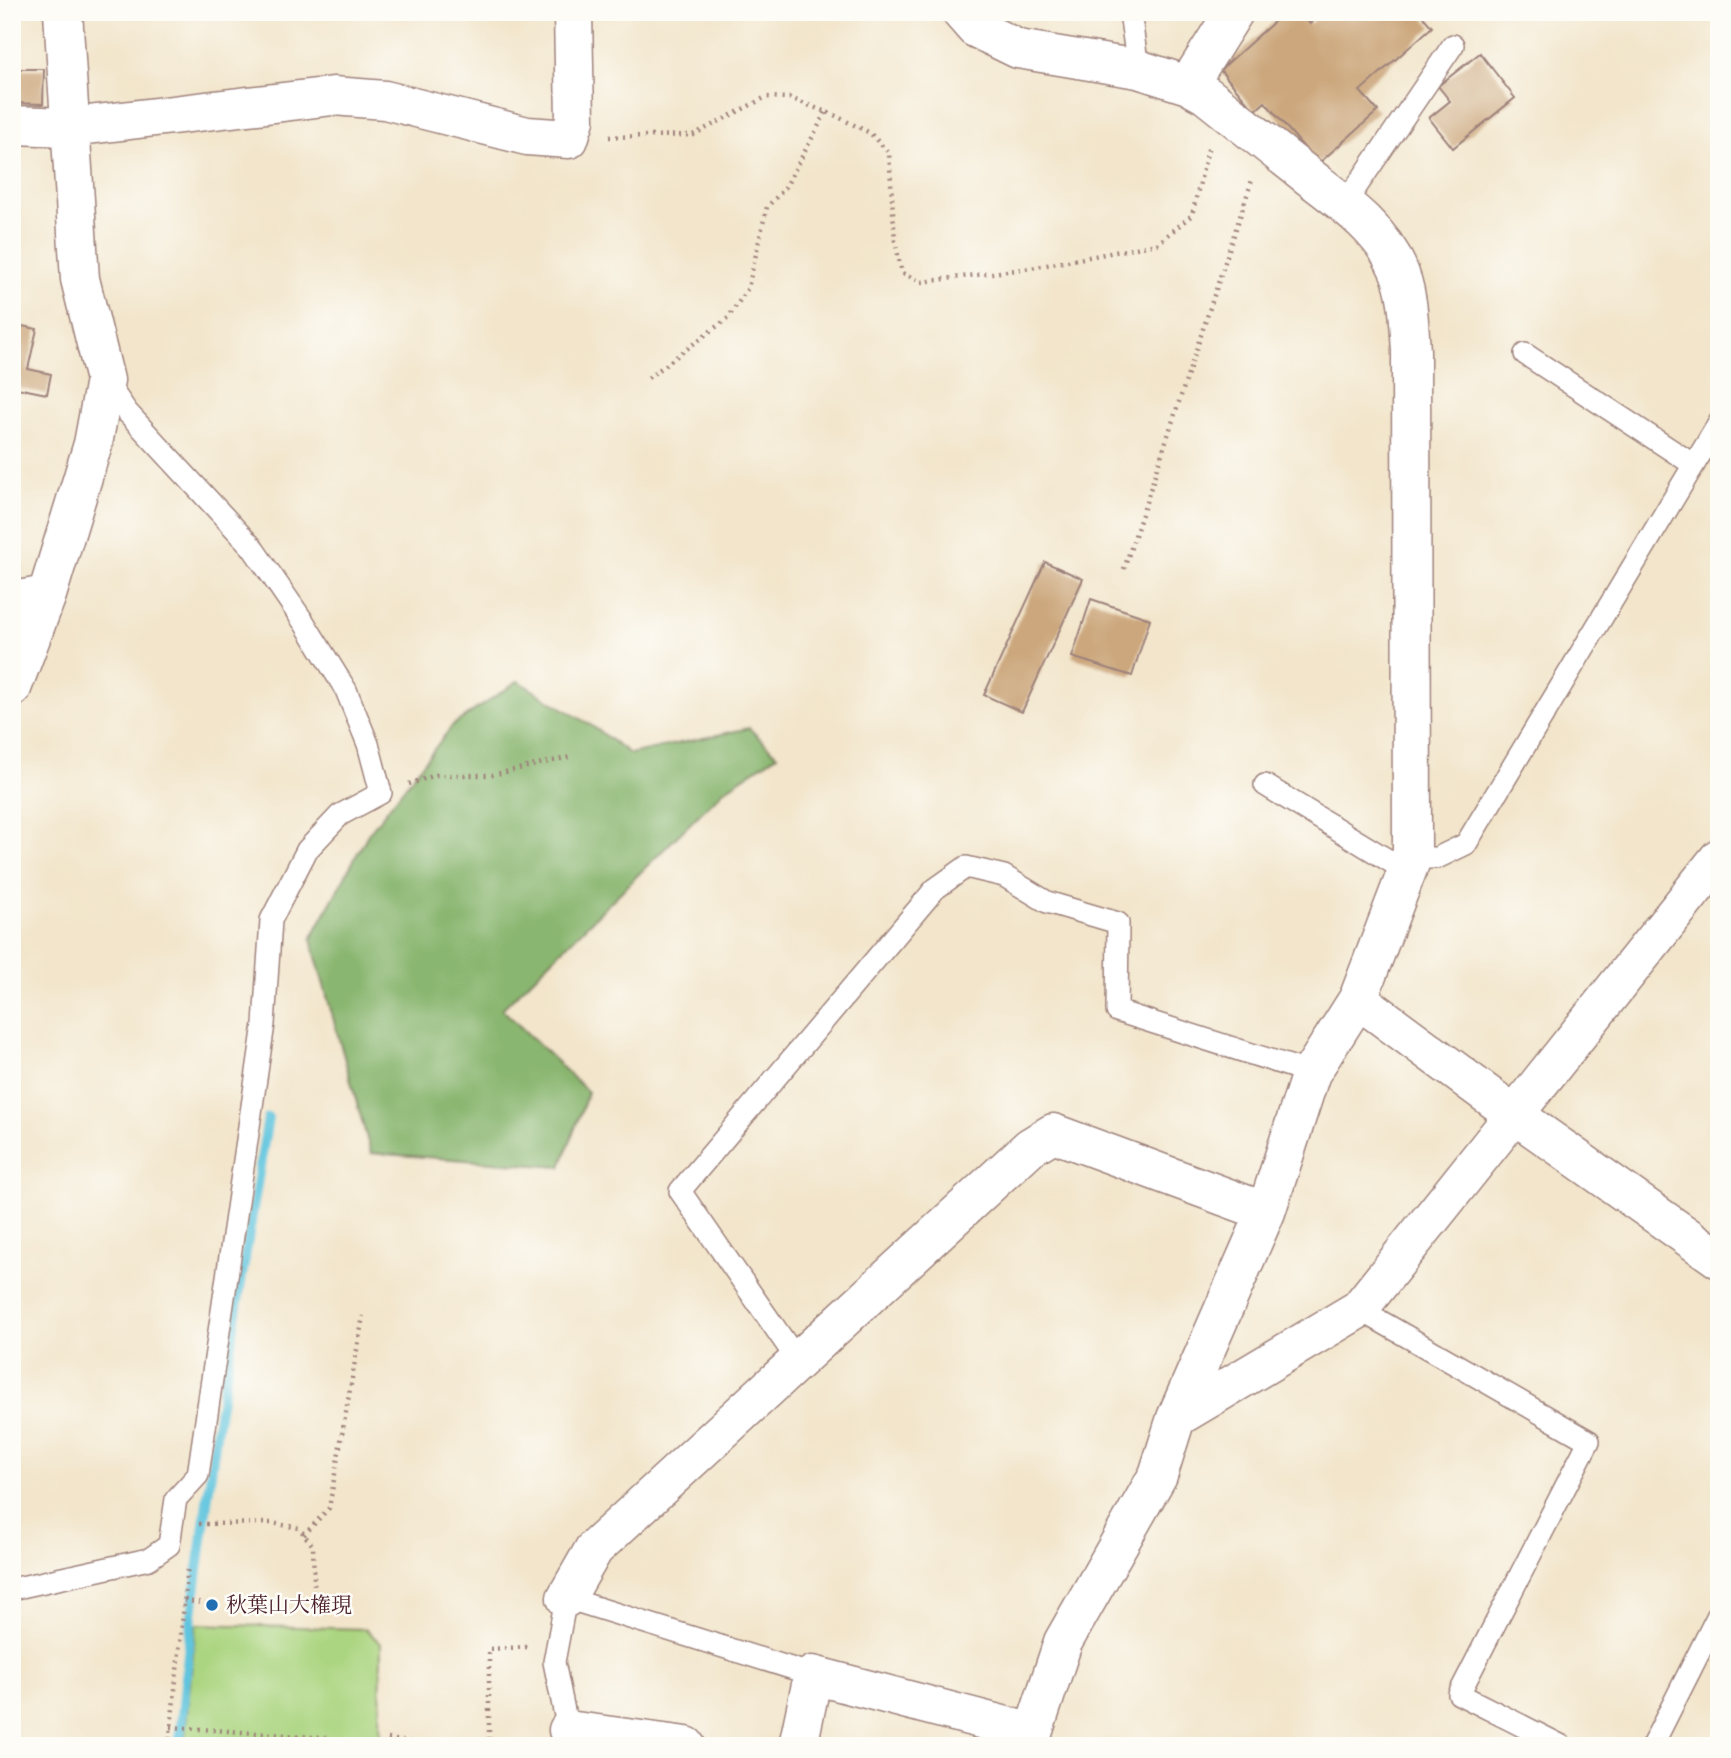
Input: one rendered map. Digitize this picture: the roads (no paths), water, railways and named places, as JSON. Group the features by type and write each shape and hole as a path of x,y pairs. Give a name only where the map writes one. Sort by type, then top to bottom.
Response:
{"street":[{"path":"12,688 30,598 93,444 105,380 80,279 63,12"},
{"path":"12,125 71,127 333,96 385,100 527,136 569,139 575,120 573,12"},
{"path":"798,1746 813,1675 1032,1739 1063,1642 1158,1475 1176,1419 1266,1212 1311,1073 1358,999 1409,864 1413,426 1410,339 1399,270 1377,235 1345,205 1197,90 1138,69 1018,49 975,28 961,12"},
{"path":"1197,90 1234,12"},
{"path":"1176,1419 1359,1309 1719,858"},
{"path":"1358,999 1515,1115 1719,1259"},
{"path":"566,1598 594,1549 1030,1147 1053,1133 1266,1212"},
{"path":"567,1738 686,1746"}],"lane":[{"path":"1130,12 1138,69"},
{"path":"1345,205 1453,45"},
{"path":"1525,354 1694,465"},
{"path":"12,1590 149,1559 169,1545 176,1499 198,1475 264,1024 271,919 307,850 340,815 381,793 368,744 346,690 253,547 127,412 105,380"},
{"path":"1265,785 1409,864 1437,858 1466,844 1719,423"},
{"path":"798,1361 680,1191 935,889 966,867 1004,876 1047,902 1118,923 1117,1011 1311,1073"},
{"path":"1359,1309 1589,1441 1459,1694 1562,1746"},
{"path":"567,1738 554,1662 566,1598 813,1675"},
{"path":"1652,1746 1719,1613"}],"waterway":[{"path":"179,1746 192,1614 217,1428 268,1118"}],"place":[{"name":"秋葉山大権現","path":"212,1605"}]}
